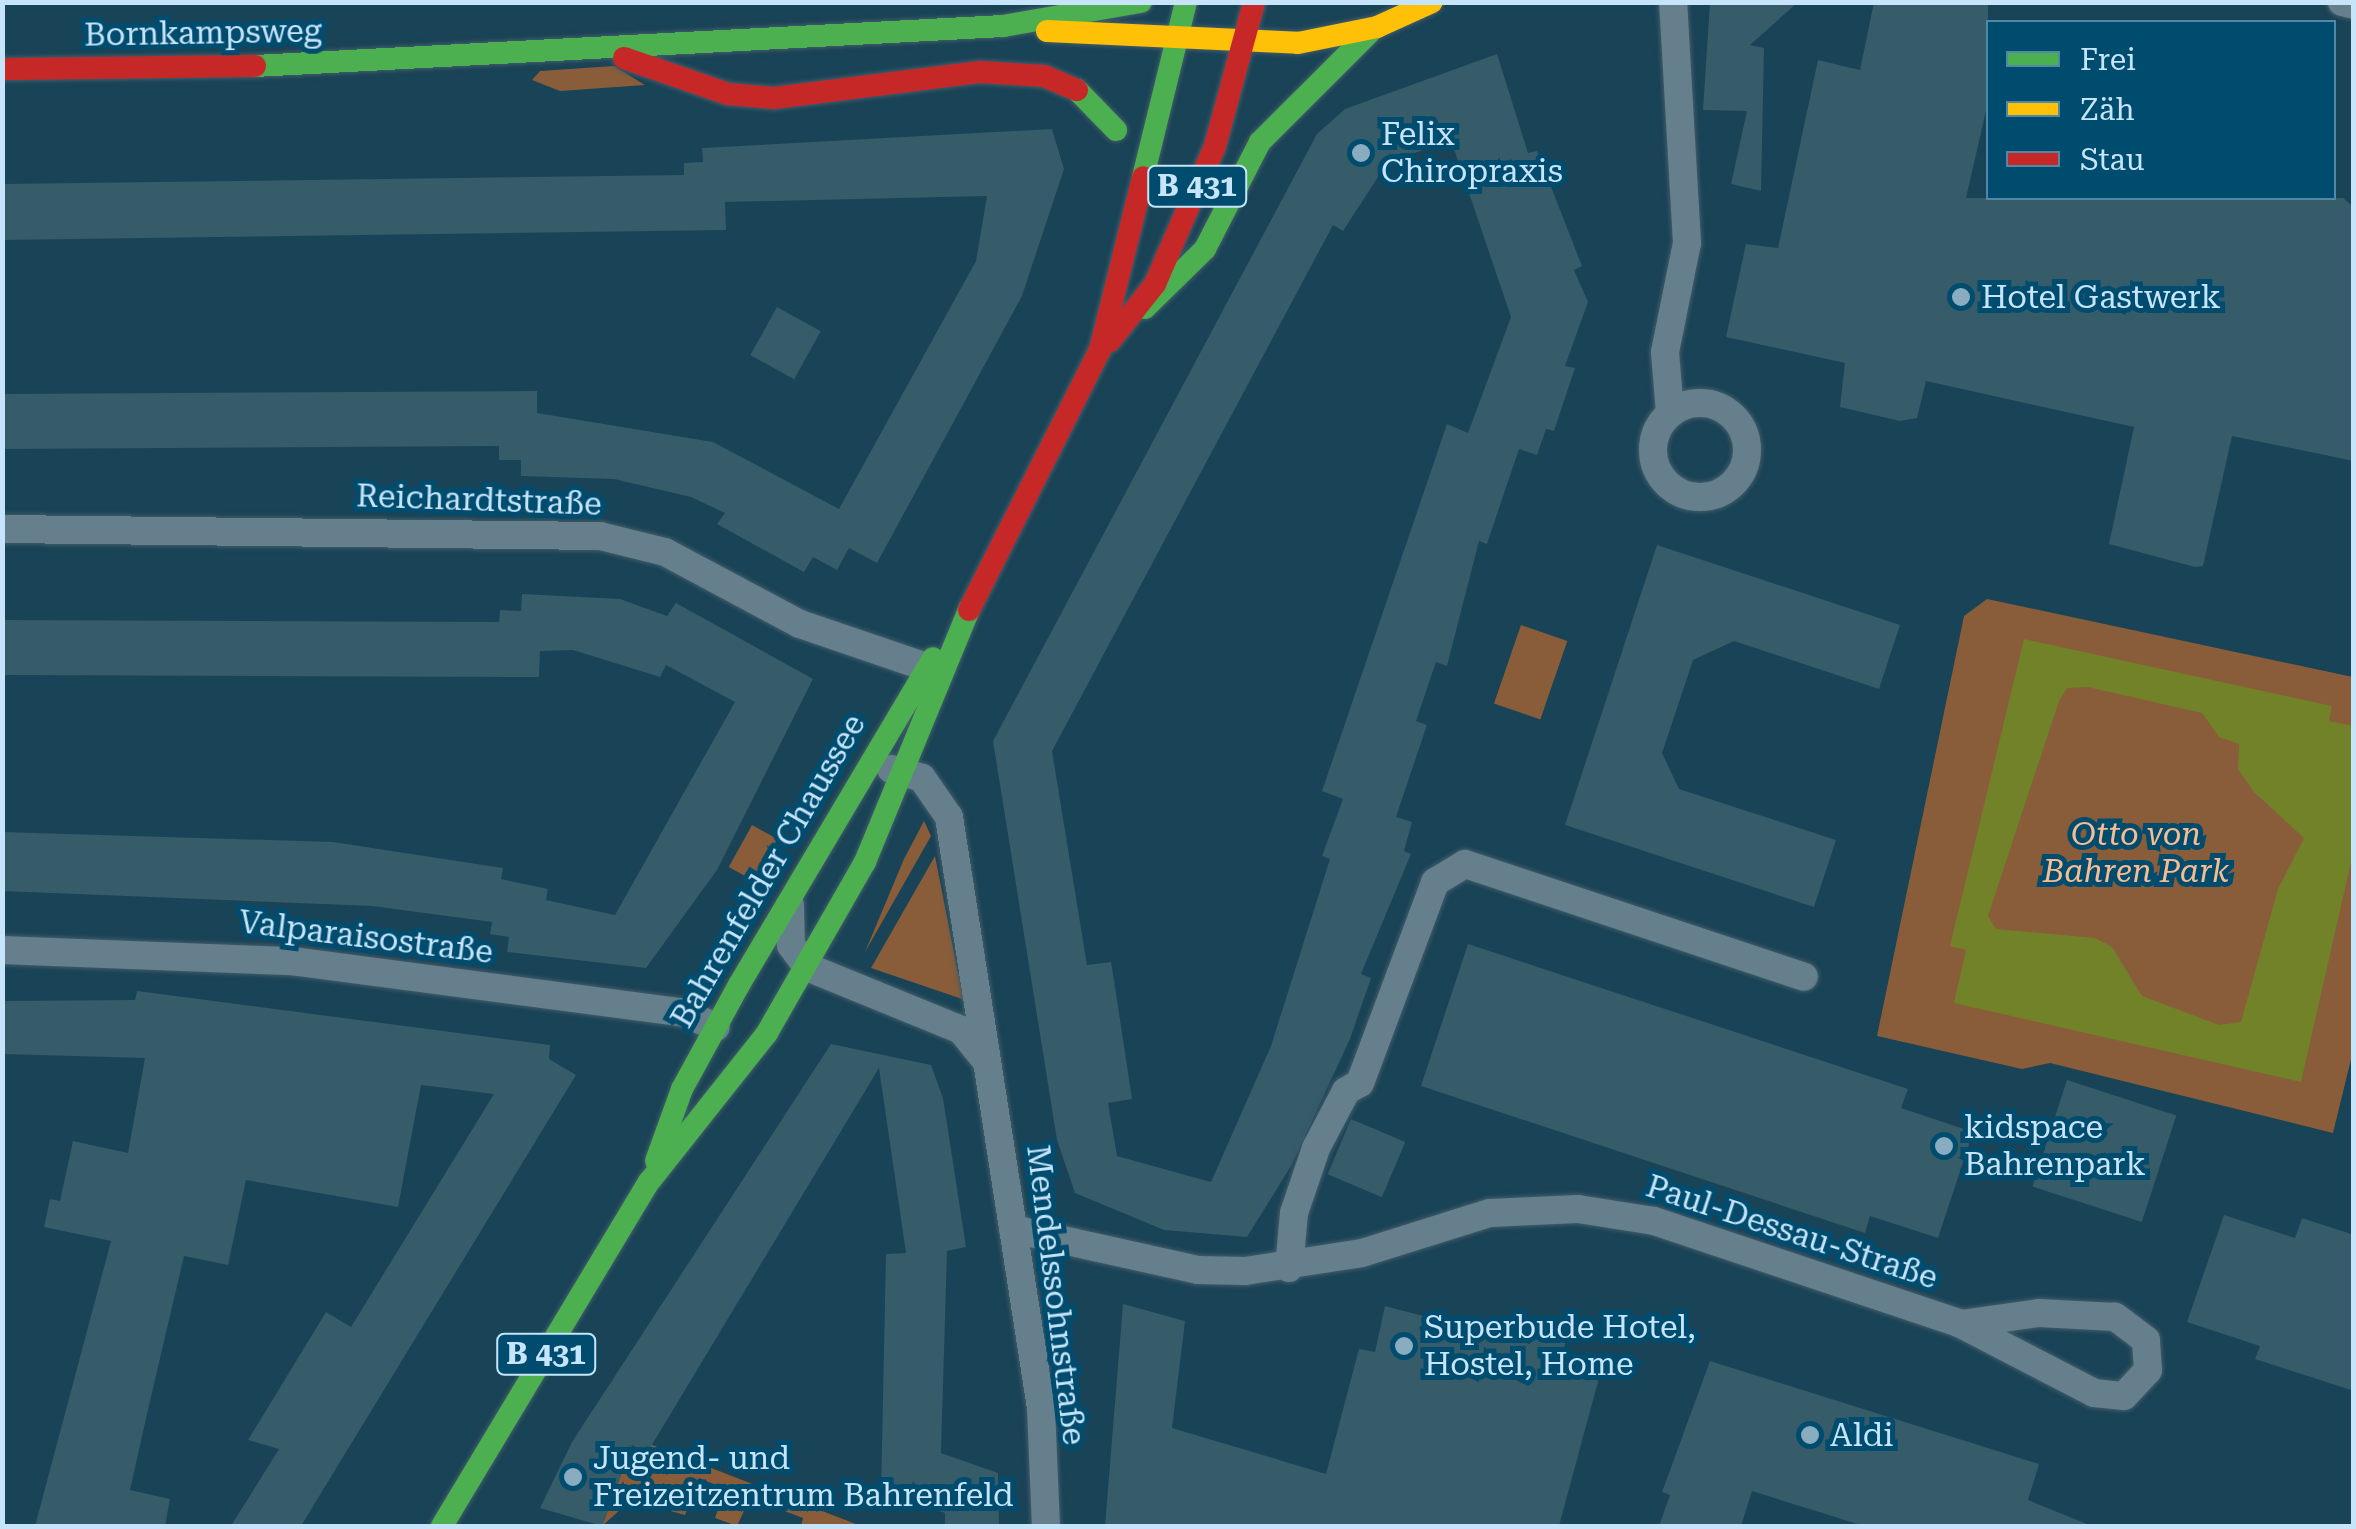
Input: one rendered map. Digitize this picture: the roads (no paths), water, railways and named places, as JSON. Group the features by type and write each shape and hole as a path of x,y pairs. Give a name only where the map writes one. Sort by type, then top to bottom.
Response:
{"main road":[{"name":"Bornkampsweg","path":"2,69 304,66 733,42 1003,26 1141,2"},
{"name":"Bahrenfelder Chaussee","path":"649,1182 712,1112 807,967 908,770 970,608 1100,350 1186,2"},
{"name":"Bahrenfelder Chaussee","path":"1100,350 1131,321 1215,146 1254,2"},
{"path":"1131,321 1204,249 1260,142 1377,27 1432,2"},
{"name":"Bornkampsweg","path":"1003,26 1244,44 1377,27"},
{"path":"733,42 885,78"},
{"path":"573,48 665,66 743,96 828,96 885,78 1016,72 1077,90 1116,130 1139,181"},
{"name":"Bahrenfelder Chaussee","path":"442,1526 649,1182 716,1027 848,793 926,667 970,608"}],"street":[{"path":"1670,412 1665,352 1687,243 1673,2"},
{"path":"2342,2 2354,5"},
{"name":"Reichardtstraße","path":"2,530 600,536 665,552 800,624 926,667"},
{"path":"848,793 874,774 908,770"},
{"name":"Mendelssohnstraße","path":"908,770 939,794 950,817 1041,1408 1046,1526"},
{"path":"1289,1268 1294,1213 1316,1148 1346,1090 1360,1083 1435,882 1465,864 1804,976"},
{"path":"790,894 791,945 807,967"},
{"name":"Valparaisostraße","path":"2,950 292,961 682,1012 716,1027"},
{"name":"Mendelssohnstraße","path":"807,967 961,1030 992,1072"},
{"name":"Paul-Dessau-Straße","path":"1014,1229 1198,1270 1289,1268 1490,1213 1578,1209 1654,1221 1961,1324 2110,1397 2136,1390 2148,1370 2146,1340 2114,1317 2040,1313 1961,1324"}],"place":[{"name":"Felix Chiropraxis","path":"1361,153"},
{"name":"Hotel Gastwerk","path":"1961,297"},
{"name":"kidspace Bahrenpark","path":"1944,1146"},
{"name":"Superbude Hotel, Hostel, Home","path":"1404,1346"},
{"name":"Aldi","path":"1810,1435"},
{"name":"Jugend- und Freizeitzentrum Bahrenfeld","path":"573,1477"}],"park label":[{"name":"Otto von Bahren Park","path":"2136,854"}]}
